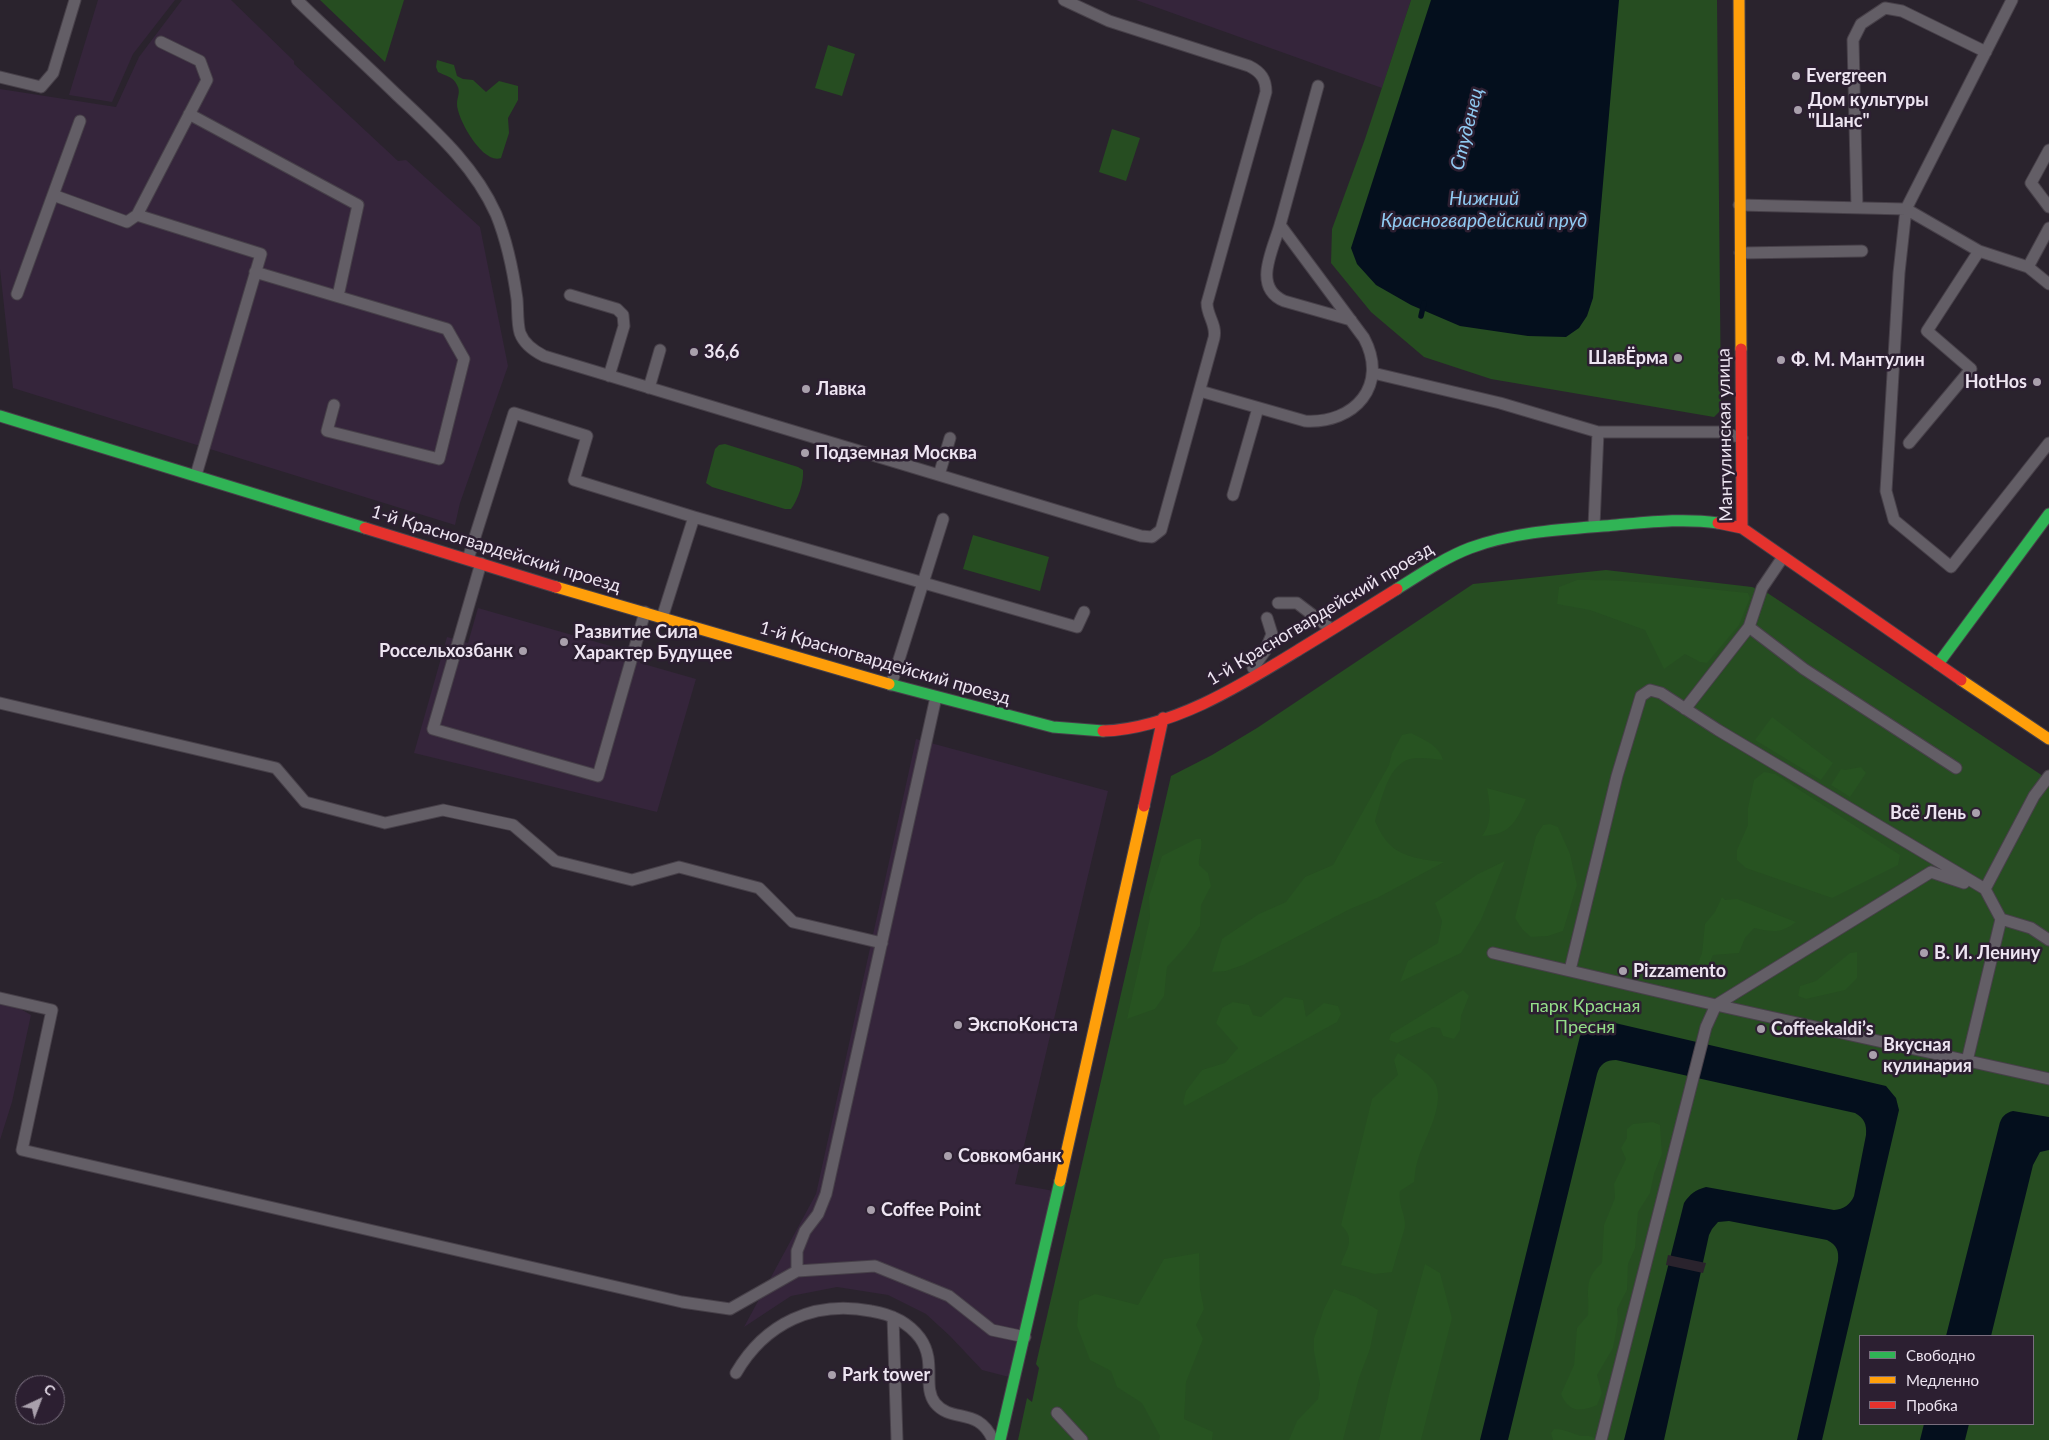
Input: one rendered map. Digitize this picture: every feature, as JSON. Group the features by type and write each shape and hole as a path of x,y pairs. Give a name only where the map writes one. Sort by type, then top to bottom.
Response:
{"street":[{"name":"Мантулинская улица","path":"1739,0 1742,528 1784,555 1938,664 2049,739"},
{"name":"1-й Красногвардейский проезд","path":"0,416 662,618 891,685 1053,727 1078,730 1114,730 1140,725 1162,718 1241,685 1446,559 1475,546 1508,538 1594,526 1682,519 1719,522 1742,528"},
{"path":"1938,664 2049,514"},
{"path":"1000,1440 1025,1338 1151,777 1162,718"}],"lane":[{"path":"0,77 41,87 53,73 75,0"},
{"path":"297,0 435,131 464,161 475,177 492,206 505,239 515,286 520,332 525,341 536,352 609,376 1140,536 1152,537 1161,530 1215,334 1207,303 1266,92 1264,80 1258,70 1250,66 1104,19 1064,0"},
{"path":"2012,0 1906,209 1899,273 1886,491 1894,520 1951,567 2049,443"},
{"path":"1857,208 1853,40 1861,24 1885,8 1902,11 1986,52"},
{"path":"52,194 127,222 137,215 207,80 200,61 161,42"},
{"path":"1318,86 1266,277 1270,291 1276,298 1351,320"},
{"path":"189,114 358,205 338,296"},
{"path":"17,294 80,121"},
{"path":"2049,150 2031,183 2049,207"},
{"path":"1740,205 1906,209 1978,250 2028,267 2049,284"},
{"path":"137,215 261,254 196,475"},
{"path":"1200,391 1305,421 1330,420 1347,413 1364,398 1371,384 1373,373 1368,346 1351,320 1280,225"},
{"path":"2028,267 2049,228"},
{"path":"1909,443 1972,369 1926,331 1978,250"},
{"path":"1740,254 1862,251"},
{"path":"256,272 447,328 464,359 440,459 327,431 334,405"},
{"path":"570,295 617,309 623,315 624,326 609,376"},
{"path":"649,388 660,350"},
{"path":"1373,373 1500,403 1598,432 1720,432 1742,438"},
{"path":"1233,495 1258,408"},
{"path":"468,559 514,413 587,436 574,480 694,517 1077,627 1084,612"},
{"path":"1594,526 1598,432"},
{"path":"939,475 950,438"},
{"path":"662,618 694,517"},
{"path":"891,685 943,519"},
{"path":"1685,709 1749,627 1762,588 1784,555"},
{"path":"480,563 433,729 598,776 645,612"},
{"path":"1278,603 1297,603 1331,629"},
{"path":"1241,685 1265,651 1272,634 1267,618"},
{"path":"1749,627 1804,669 1956,768"},
{"path":"1570,970 1617,776 1641,696 1650,690 1661,693 1985,890 2002,919 2030,928 2049,940"},
{"path":"797,1271 797,1251 805,1231 818,1214 826,1194 936,697"},
{"path":"0,703 276,768 305,802 385,823 443,810 513,825 555,861 632,880 679,867 759,888 793,922 882,942"},
{"path":"1985,890 2034,796 2049,776"},
{"path":"1931,872 1932,858"},
{"path":"1931,872 1985,890"},
{"path":"1601,1440 1706,1027 1716,1005 1931,872"},
{"path":"1967,1061 2002,919"},
{"path":"1493,953 2049,1079"},
{"path":"0,998 52,1010 22,1150 682,1302 721,1308 730,1309 797,1271 875,1266 948,1296 992,1330 1025,1338"},
{"path":"736,1373 750,1353 764,1338 783,1324 808,1312 821,1309 847,1308 879,1312 893,1317 913,1330 926,1349 930,1366 930,1392 936,1404 944,1410 978,1421 993,1440"},
{"path":"893,1317 897,1440"},
{"path":"1057,1413 1082,1440"}],"shaded area":[{"path":"98,0 175,0 133,54 112,102 69,95"},
{"path":"182,0 231,0 294,61 294,64 398,161 406,160 480,227 508,366 460,503 455,525 13,388 0,269 0,89 116,107 139,57"},
{"path":"1136,0 1411,0 1382,88"},
{"path":"478,608 642,655 640,663 696,679 657,812 414,753 447,637 468,643"},
{"path":"916,739 1108,791 1015,1184 1054,1191 1009,1377 982,1370 926,1314 888,1295 837,1287 791,1296 744,1327 816,1194"},
{"path":"0,997 31,1015 12,1102 0,1140"}],"green space":[{"path":"320,0 404,0 385,62"},
{"path":"1411,0 1717,0 1721,403 1719,412 1714,417 1491,379 1424,357 1371,312 1331,263 1332,229 1365,139"},
{"path":"828,45 855,54 842,96 815,88"},
{"path":"437,60 454,65 457,76 473,80 486,92 499,81 518,86 518,100 508,118 509,133 501,158 487,155 479,148 466,130 458,111 458,88 451,78 438,72 436,67"},
{"path":"1112,129 1140,138 1126,181 1099,172"},
{"path":"725,444 803,470 800,491 791,509 785,509 712,487 706,483 715,449 719,445"},
{"path":"973,535 1049,557 1040,591 963,569"},
{"name":"парк Красная Пресня","path":"1606,570 1752,587 1766,592 2049,780 2049,1440 1018,1440 1027,1398 1032,1402 1039,1368 1036,1364 1171,776 1212,755 1257,728 1473,584"},
{"path":"1577,580 1642,582 1684,586 1748,593 1750,598 1739,625 1707,663 1700,662 1685,654 1664,669 1645,630 1590,610 1557,604 1559,587"},
{"path":"1772,717 1833,763 1821,780 1755,740"},
{"path":"1411,733 1435,747 1443,760 1416,758 1400,764 1394,770 1382,795 1375,821 1385,839 1396,850 1420,859 1444,862 1243,965 1226,971 1212,972 1222,939 1259,914 1286,902 1305,877 1333,865 1389,765 1392,753 1402,735"},
{"path":"1861,767 1866,773 1850,797 1831,785 1841,769"},
{"path":"1764,772 1775,774 1900,855 1898,865 1832,898 1746,868 1737,860 1737,850 1748,825 1748,808 1754,780"},
{"path":"1487,788 1526,799 1519,815 1510,826 1499,833 1482,836 1489,819 1490,807"},
{"path":"1550,824 1558,827 1570,854 1577,885 1563,931 1548,936 1531,937 1522,929 1515,918 1536,836 1543,825"},
{"path":"1196,839 1201,839 1199,865 1208,873 1211,886 1201,905 1200,926 1186,946 1167,967 1164,996 1155,1009 1127,1019 1150,918 1149,897 1162,856"},
{"path":"1505,861 1481,920 1461,953 1400,982 1408,961 1438,943 1442,921 1435,903 1478,874"},
{"path":"1722,897 1725,900 1737,899 1796,922 1786,929 1776,931 1754,928 1745,938 1739,953 1713,955 1709,965 1698,977 1696,968 1702,953 1705,924 1715,912"},
{"path":"1857,952 1857,978 1845,990 1806,999 1798,996 1800,986 1816,981 1850,953"},
{"path":"1463,990 1469,996 1461,1016 1460,1030 1454,1039 1443,1036 1440,1028 1432,1027 1397,1043 1389,1040 1391,1034"},
{"path":"1285,997 1303,1000 1306,1017 1324,1003 1338,1006 1341,1014 1337,1022 1185,1106 1183,1103 1186,1091 1202,1070 1225,1063 1238,1048 1216,1023 1222,1008 1233,1002 1249,1005 1253,1015 1261,1017"},
{"path":"1398,1053 1434,1081 1438,1094 1438,1104 1417,1163 1414,1182 1400,1191 1400,1202 1405,1227 1392,1272 1375,1274 1341,1265 1349,1240 1346,1230 1341,1225 1372,1099 1398,1075 1394,1060"},
{"path":"1653,1122 1660,1125 1662,1154 1654,1174 1650,1193 1638,1212 1635,1248 1628,1264 1627,1290 1617,1309 1618,1321 1613,1348 1597,1375 1602,1393 1597,1405 1581,1410 1572,1408 1561,1394 1574,1365 1577,1328 1588,1315 1589,1281 1602,1263 1604,1225 1615,1198 1614,1184 1626,1159 1621,1148 1627,1138 1627,1129 1633,1124"},
{"path":"1199,1253 1200,1289 1204,1309 1196,1325 1203,1339 1186,1382 1184,1419 1213,1432 1212,1440 1159,1440 1160,1436 1142,1403 1117,1387 1111,1371 1090,1360 1077,1326 1079,1301 1095,1294 1138,1305 1164,1259"},
{"path":"1425,1264 1440,1273 1452,1318 1421,1440 1379,1440 1390,1390"},
{"path":"1334,1289 1356,1297 1378,1310 1370,1349 1359,1378 1343,1440 1289,1440 1297,1421 1318,1399 1320,1384 1314,1351 1314,1338 1324,1309"},
{"path":"1554,1429 1592,1437 1597,1440 1553,1440 1551,1433"}],"water":[{"name":"Нижний Красногвардейский пруд","path":"1431,0 1619,0 1593,298 1587,316 1579,328 1566,337 1528,336 1460,326 1411,305 1376,285 1357,264 1351,248"},
{"path":"1602,1020 1886,1086 1896,1098 1899,1110 1822,1440 1797,1440 1838,1261 1837,1249 1827,1240 1729,1221 1718,1222 1709,1235 1664,1440 1624,1440 1686,1200 1696,1191 1706,1187 1834,1210 1844,1208 1851,1202 1854,1196 1866,1135 1864,1122 1855,1113 1616,1060 1604,1063 1597,1074 1508,1440 1480,1440 1580,1036 1590,1024"},
{"path":"2013,1111 2049,1117 2049,1150 2040,1152 2033,1165 1991,1335 1946,1335 2000,1123 2002,1118"},
{"path":"1924,1425 1969,1425 1965,1440 1920,1440"}],"pier":[{"path":"1668,1255 1706,1263 1703,1273 1666,1265"}],"waterway":[{"name":"Студенец","path":"1421,316 1424,303"}],"traffic: fast":[{"path":"0,416 365,528"},
{"path":"1938,664 2049,514"},
{"path":"1397,589 1460,552 1488,542 1524,534 1654,522 1692,521 1718,523"},
{"path":"889,684 1053,727 1103,731"},
{"path":"1000,1440 1060,1181"}],"traffic: slow":[{"path":"1739,0 1741,349"},
{"path":"556,587 889,684"},
{"path":"1961,680 2049,739"},
{"path":"1060,1181 1144,806"}],"traffic: jam":[{"path":"1741,349 1742,528"},
{"path":"1718,523 1742,528 1961,680"},
{"path":"365,528 556,587"},
{"path":"1103,731 1155,722 1181,713 1231,690 1397,589"},
{"path":"1144,806 1163,718"}],"place":[{"name":"Evergreen","path":"1796,76"},
{"name":"Дом культуры \"Шанс\"","path":"1798,110"},
{"name":"36,6","path":"694,352"},
{"name":"ШавЁрма","path":"1678,358"},
{"name":"Ф. М. Мантулин","path":"1781,360"},
{"name":"HotHos","path":"2037,382"},
{"name":"Лавка","path":"806,389"},
{"name":"Подземная Москва","path":"805,453"},
{"name":"Развитие Сила Характер Будущее","path":"564,642"},
{"name":"Россельхозбанк","path":"523,651"},
{"name":"Всё Лень","path":"1976,813"},
{"name":"В. И. Ленину","path":"1924,953"},
{"name":"Pizzamento","path":"1623,971"},
{"name":"ЭкспоКонста","path":"958,1025"},
{"name":"Coffeekaldi’s","path":"1761,1029"},
{"name":"Вкусная кулинария","path":"1873,1055"},
{"name":"Совкомбанк","path":"948,1156"},
{"name":"Coffee Point","path":"871,1210"},
{"name":"Park tower","path":"832,1375"}]}
